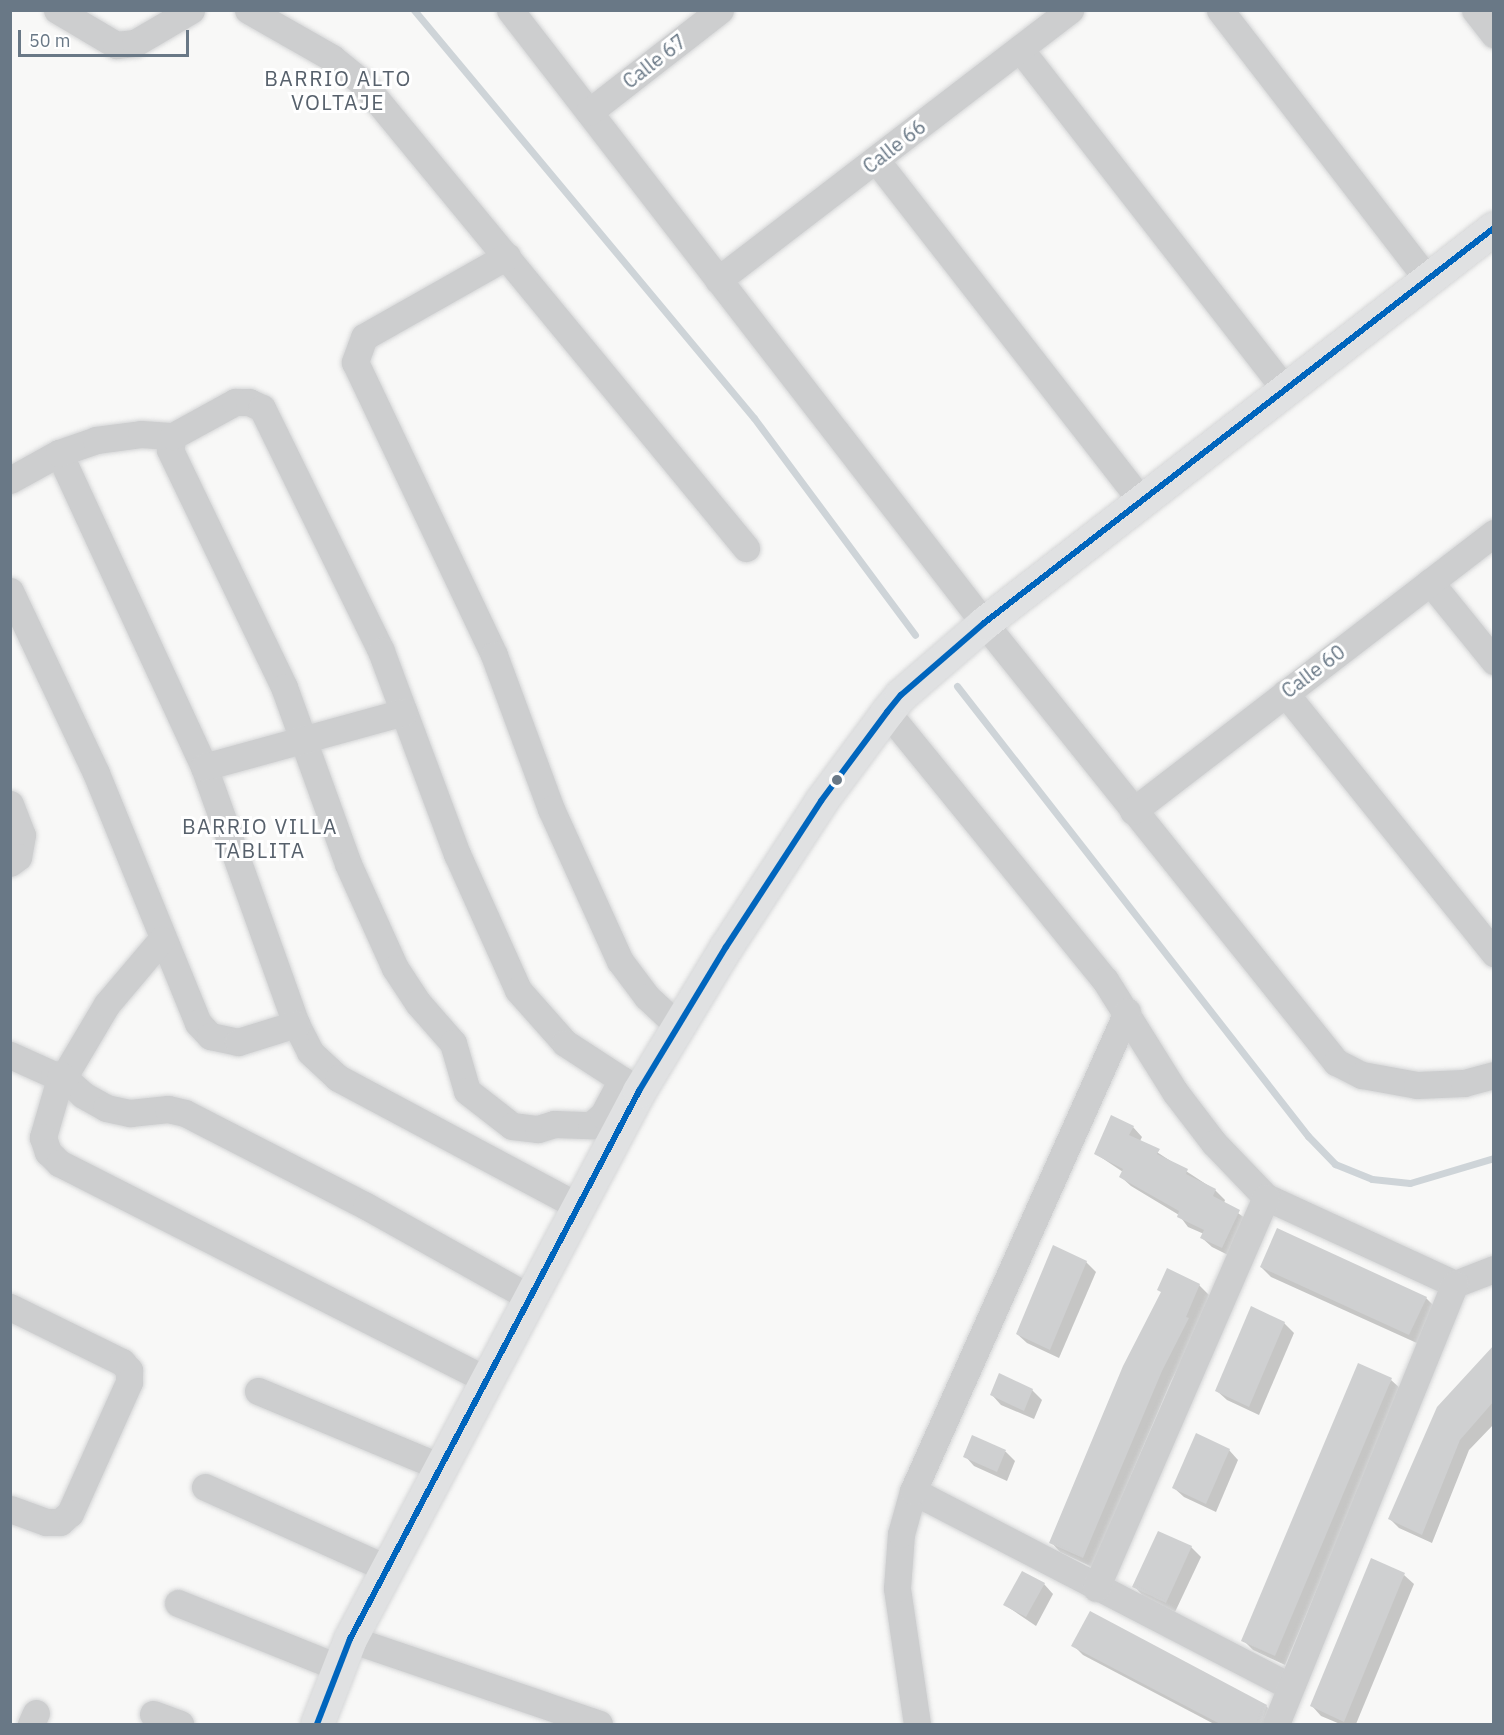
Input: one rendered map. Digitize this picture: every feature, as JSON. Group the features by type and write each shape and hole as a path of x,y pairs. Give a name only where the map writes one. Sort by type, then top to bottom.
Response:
{"street":[{"path":"57,10 116,45 135,43 191,10"},
{"path":"248,10 332,58 362,82 507,255 746,548"},
{"path":"510,10 984,623 1336,1062 1381,1080 1417,1085 1464,1083 1494,1075"},
{"name":"Calle 67","path":"589,112 720,10"},
{"name":"Calle 66","path":"718,280 1070,10"},
{"path":"1220,10 1427,279"},
{"path":"1475,10 1494,34"},
{"path":"1020,50 1286,389"},
{"path":"876,160 1140,500"},
{"path":"172,436 170,450 284,687 348,864 396,968 418,1004 449,1036 461,1081 473,1099 512,1126 526,1129 591,1125 631,1085 677,1025 821,801 894,703 984,623 1494,228"},
{"path":"507,255 364,337 355,362 494,655 551,809 620,961 647,997 677,1025"},
{"path":"10,480 59,453 121,436 172,436 235,402 249,402 262,408 381,651 457,854 518,990 565,1043 631,1085"},
{"path":"59,453 204,767 296,1024 310,1052 338,1078 578,1206"},
{"name":"Calle 60","path":"1133,811 1494,533"},
{"path":"1430,582 1494,662"},
{"path":"10,591 96,773 161,940 198,1023 210,1036 228,1041 249,1041 296,1024"},
{"path":"1285,693 1494,953"},
{"path":"894,703 1127,1012 1175,1092 1214,1143 1266,1197 1455,1284 1494,1269"},
{"path":"204,767 304,742 404,712"},
{"path":"10,804 22,835 18,857 10,863"},
{"path":"161,940 107,1004 70,1068 61,1075 43,1137 48,1152 59,1163 485,1379"},
{"path":"917,1725 897,1588 901,1534 913,1491 1127,1012"},
{"path":"10,1055 61,1075 83,1095 106,1108 130,1113 168,1109 184,1113 366,1206 529,1297"},
{"path":"317,1725 344,1653 438,1466 578,1206 631,1085"},
{"path":"1096,1588 1266,1197"},
{"path":"1276,1725 1289,1686 1455,1284"},
{"path":"10,1307 122,1362 129,1370 129,1382 70,1513 60,1522 46,1522 10,1509"},
{"path":"258,1391 438,1466"},
{"path":"205,1487 386,1568"},
{"path":"913,1491 1096,1588 1289,1686"},
{"path":"178,1604 599,1725"},
{"path":"153,1714 180,1725"}],"building":[{"path":"1111,1115 1134,1126 1129,1135 1160,1149 1157,1154 1188,1169 1186,1174 1216,1189 1213,1196 1240,1210 1222,1248 1200,1238 1204,1230 1177,1217 1179,1211 1119,1177 1123,1169 1094,1154"},
{"path":"1277,1228 1427,1297 1409,1335 1260,1267"},
{"path":"1053,1245 1087,1261 1050,1350 1016,1334"},
{"path":"1167,1268 1200,1284 1186,1317 1189,1318 1162,1371 1083,1558 1049,1543 1123,1366 1161,1292 1157,1290"},
{"path":"1251,1306 1285,1322 1249,1407 1215,1391"},
{"path":"1494,1345 1494,1401 1460,1440 1422,1535 1388,1519 1437,1407"},
{"path":"1358,1363 1392,1378 1275,1656 1241,1641"},
{"path":"999,1373 1033,1389 1024,1411 990,1395"},
{"path":"1196,1433 1230,1449 1206,1504 1172,1488"},
{"path":"972,1435 1006,1450 997,1472 963,1457"},
{"path":"1158,1531 1192,1546 1166,1603 1132,1587"},
{"path":"1371,1558 1405,1573 1344,1722 1310,1706"},
{"path":"1022,1571 1045,1583 1026,1617 1003,1605"},
{"path":"1090,1611 1267,1705 1261,1725 1222,1725 1071,1646"}],"waterway":[{"path":"414,10 754,418 915,635"},
{"path":"957,686 1308,1136 1335,1164 1372,1179 1410,1183 1494,1158"}],"transit line":[{"path":"317,1724 350,1639 639,1091 726,947 821,801 887,712 901,695 984,623 1494,228"}],"district":[{"name":"BARRIO ALTO VOLTAJE","path":"338,90"},
{"name":"BARRIO VILLA TABLITA","path":"260,838"}]}
